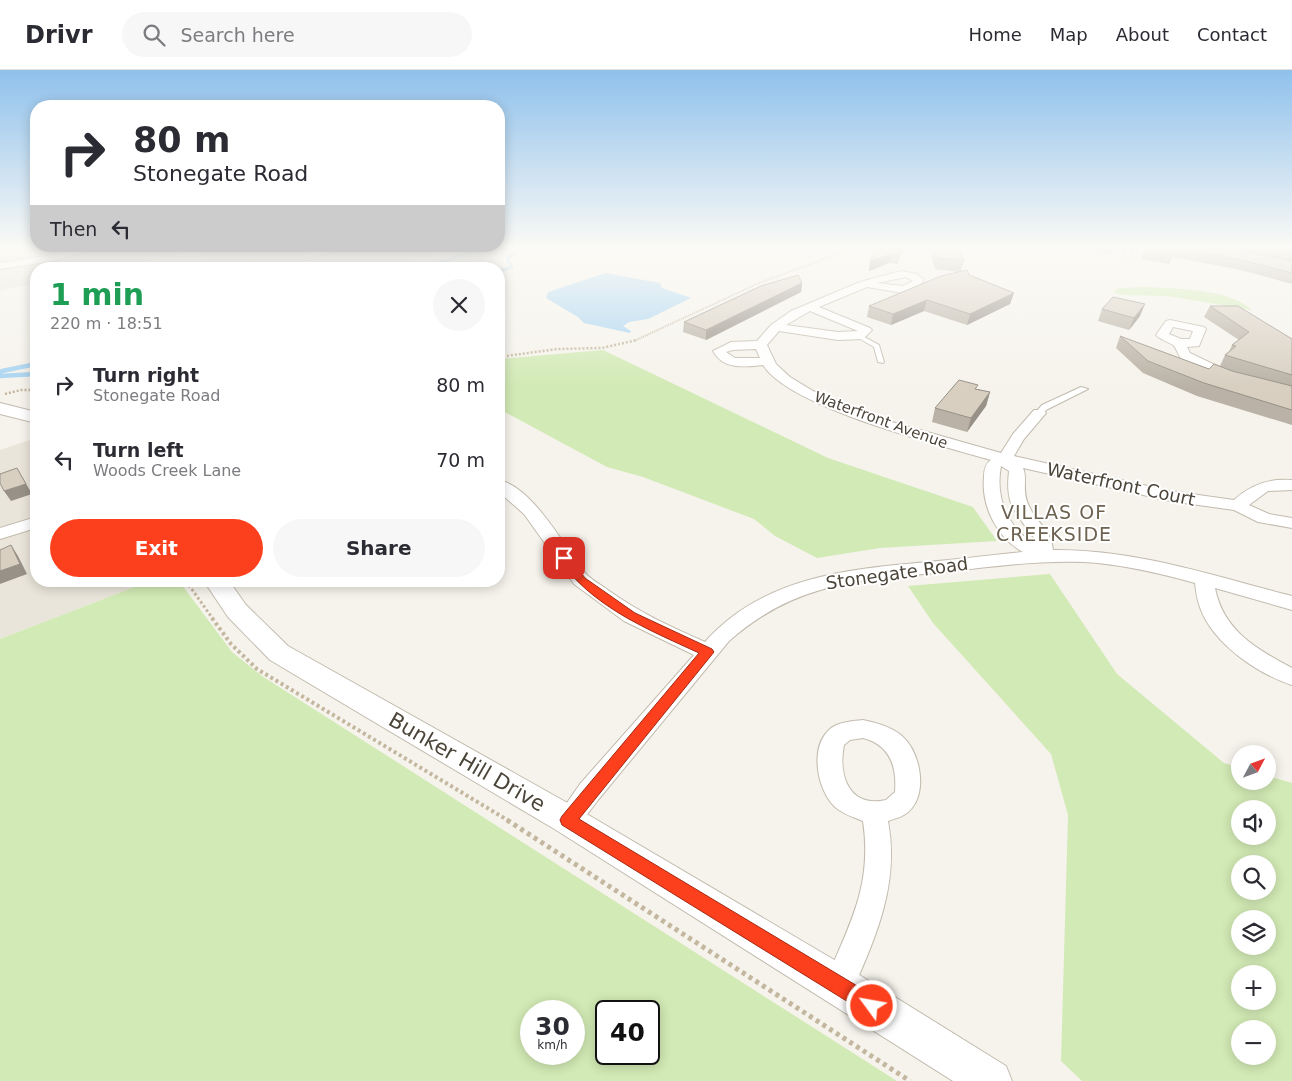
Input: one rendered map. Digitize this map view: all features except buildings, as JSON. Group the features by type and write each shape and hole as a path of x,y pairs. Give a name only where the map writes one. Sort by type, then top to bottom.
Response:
{"street":[{"path":"768,361 730,362 723,359 719,351 731,346 762,345 774,328 785,319 846,293"},
{"path":"774,328 838,336 859,336 866,330 810,308"},
{"path":"1178,343 1185,355 1196,362 1247,383"},
{"name":"Waterfront Avenue","path":"762,345 768,361 786,380 808,394 833,405 919,435 1005,459"},
{"path":"0,408 30,416"},
{"path":"1038,412 1018,437 1005,459 994,464 990,478 991,495 998,513 1017,540 1044,555"},
{"path":"1005,459 1017,470 1015,492 1021,508 1043,538 1044,555"},
{"name":"Waterfront Court","path":"1005,459 1170,496 1238,506 1264,518 1292,523"},
{"path":"1238,506 1267,486 1280,483 1292,484"},
{"path":"505,490 518,498 530,510 581,580 631,616 707,652"},
{"path":"0,534 30,524"},
{"name":"Stonegate Road","path":"568,820 707,652 735,624 775,599 797,589 863,574 1044,555 1078,556 1134,563 1292,603"},
{"path":"1204,580 1211,612 1222,626 1251,652 1273,668 1292,677"},
{"name":"Bunker Hill Drive","path":"220,587 236,611 279,652 568,820 839,985 991,1081"},
{"path":"839,985 868,922 877,891 878,842 874,812"}],"lane":[{"path":"859,336 875,344 881,362"},
{"path":"1038,412 1084,389"}],"path":[{"path":"505,356 557,349 602,348 632,342 737,293"},
{"path":"0,396 21,390 30,390"},
{"path":"190,587 231,644 257,669 530,833 910,1081"}],"shaded area":[{"path":"30,440 30,587 134,587 0,639 0,450"}],"green space":[{"path":"1117,293 1212,293 1230,297 1252,310 1167,296"},
{"path":"603,350 828,458 973,507 997,541 880,548 817,558 775,536 754,519 643,477 607,467 505,412 505,358"},
{"path":"1050,574 1117,674 1224,763 1231,765 1231,790 1276,790 1276,778 1292,783 1292,1081 1082,1081 1061,1061 1068,815 1051,754 933,623 908,586"},
{"path":"134,587 183,587 232,652 262,676 897,1081 0,1081 0,639"}],"water":[{"path":"548,293 677,293 691,298 648,319 629,322 623,326 631,331 630,333 584,323 578,317 546,298"}],"waterway":[{"path":"0,374 2,371 30,365"},
{"path":"0,376 30,374"}],"district":[{"name":"VILLAS OF CREEKSIDE","path":"1054,523"}],"route":[{"path":"564,558 581,580 631,616 707,652 589,792 568,820 872,1006"}]}
